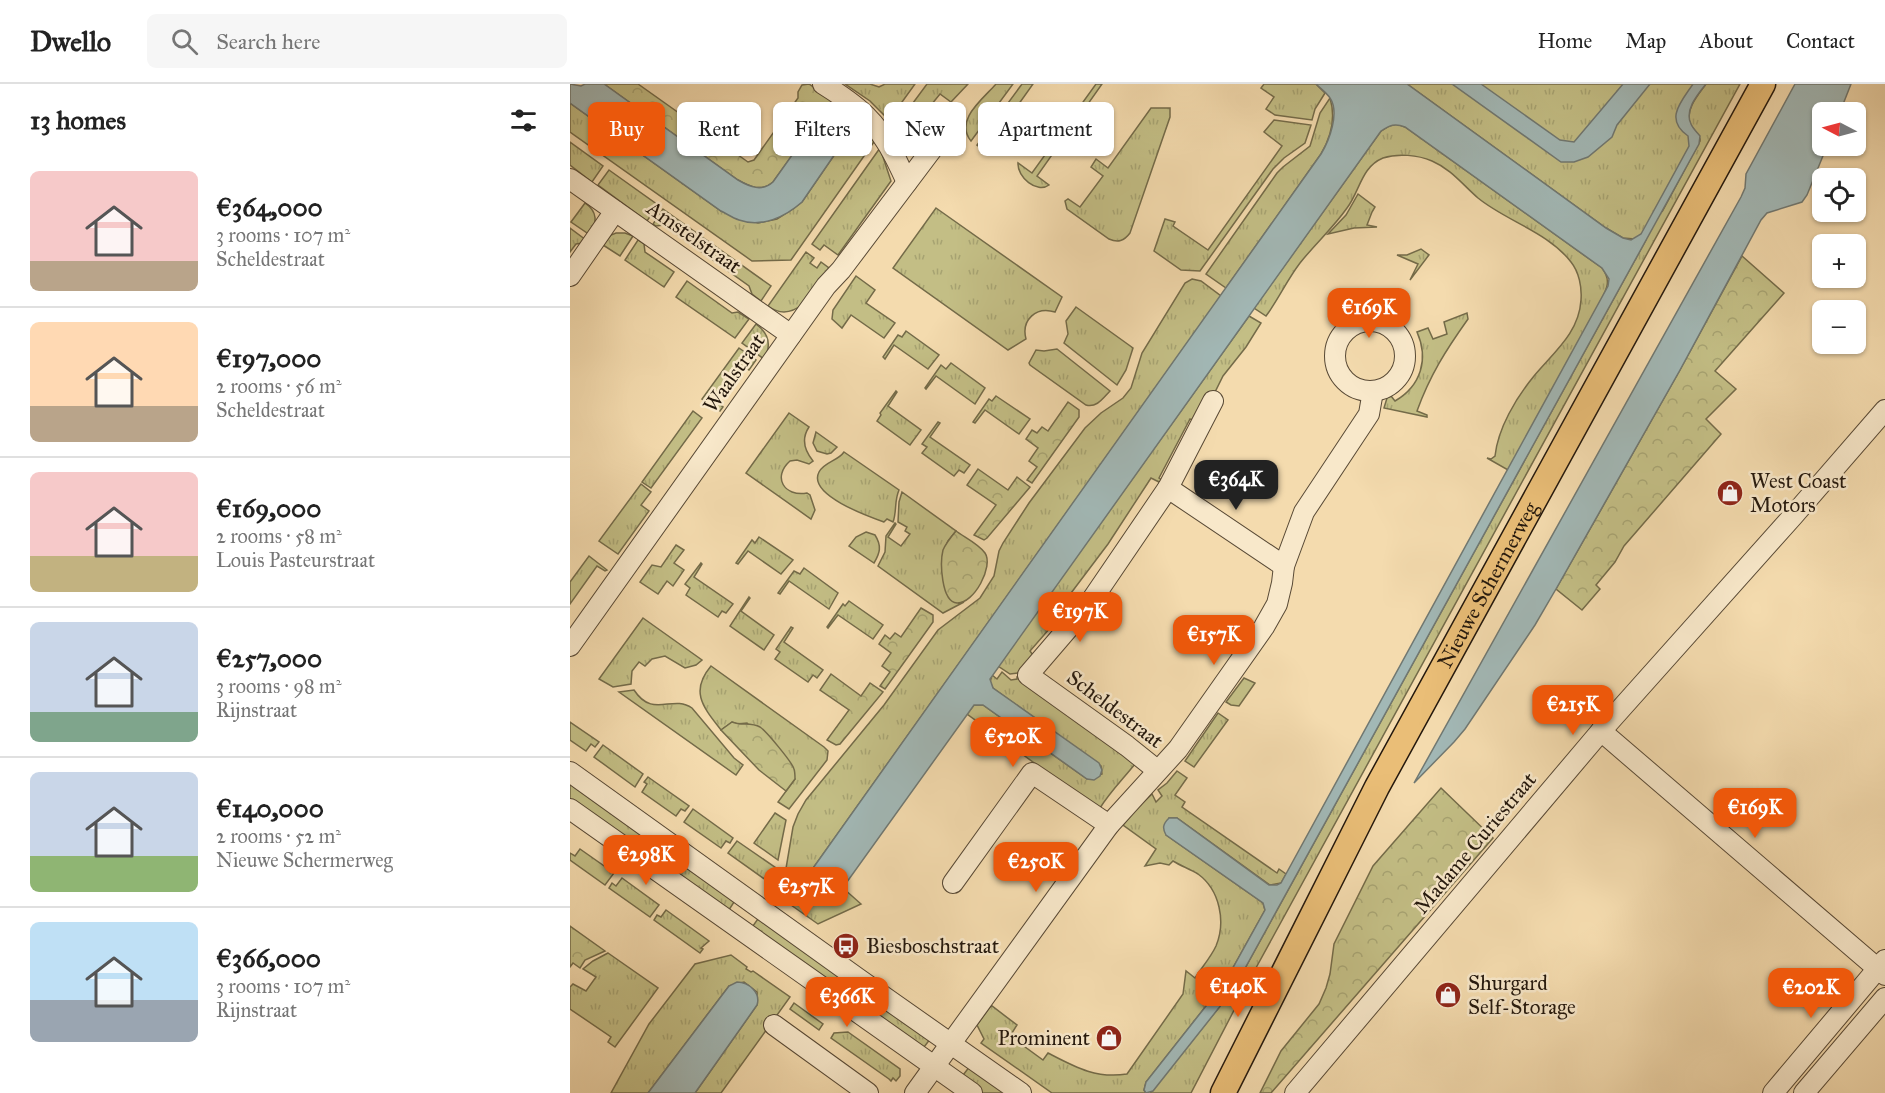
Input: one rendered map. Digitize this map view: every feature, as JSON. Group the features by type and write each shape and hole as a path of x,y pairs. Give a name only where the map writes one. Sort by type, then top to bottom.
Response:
{"main road":[{"name":"Nieuwe Schermerweg","path":"1223,1093 1377,787 1763,84"}],"street":[{"path":"823,84 867,116 885,139 907,182"},
{"name":"Waalstraat","path":"570,646 791,334 927,156"},
{"name":"Amstelstraat","path":"570,179 791,334"},
{"path":"570,276 615,211"},
{"name":"Scheldestraat","path":"934,1066 1109,825 1178,749 1264,627 1276,604 1284,566 1304,512 1369,414 1373,391"},
{"name":"Scheldestraat","path":"1157,770 1028,675 1089,604 1167,488 1213,401"},
{"name":"Madame Curiestraat","path":"1295,1093 1601,731 1885,410"},
{"path":"1167,488 1284,566"},
{"path":"1601,731 1882,968 1773,1093"},
{"path":"570,772 1021,1093"},
{"path":"953,883 1032,773 1109,825"},
{"path":"570,809 972,1093"},
{"path":"1804,1093 1885,998"},
{"path":"774,1025 868,1093"},
{"path":"1802,1059 1820,1074"},
{"path":"915,1093 934,1066"}],"green space":[{"path":"604,84 638,84 663,102 629,102"},
{"path":"809,84 832,100 831,102 795,102 802,85"},
{"path":"845,84 870,84 879,87 885,84 915,84 902,102 884,102 884,115 870,101"},
{"path":"927,84 968,84 951,102 940,94 934,102 914,102"},
{"path":"996,84 1013,84 1000,102 979,102"},
{"path":"1022,84 1033,84 1020,102 1009,102"},
{"path":"1096,84 1102,84 1089,102 1083,102"},
{"path":"1264,84 1316,84 1325,93 1315,109 1312,120 1275,115 1266,109 1274,97 1261,88"},
{"path":"1407,84 1696,84 1680,112 1696,143 1662,212 1700,141 1689,118 1693,102 1706,84 1740,84 1257,966 1191,1093 1150,1093 1233,990 1646,240 1623,238 1606,228"},
{"path":"1330,98 1333,113 1332,127 1321,154 1226,288 1206,274 1277,173 1310,146 1320,113"},
{"path":"570,103 588,116 588,145 570,132"},
{"path":"665,103 677,112 677,136 665,128"},
{"path":"978,103 978,132 971,141 966,125 972,110"},
{"path":"1151,108 1170,108 1170,117 1130,233 1121,240 1112,240 1067,209 1065,201 1068,199 1080,207 1103,176 1091,167 1096,159 1108,168"},
{"path":"1274,120 1311,125 1305,143 1273,169 1200,271 1181,270 1154,251 1165,219 1175,222 1173,226 1208,250 1282,146 1264,132"},
{"path":"1397,124 1405,127 1602,268 1607,278 1607,287 1603,296 1508,470 1487,458 1491,459 1495,456 1504,424 1521,394 1571,332 1581,300 1579,280 1574,266 1562,252 1539,235 1489,206 1439,164 1408,155 1389,156 1376,162 1365,173 1347,208 1300,263 1266,316 1254,308 1381,131"},
{"path":"773,133 773,156 792,156 773,182 765,187 747,185 704,156 740,156 748,162 761,156 761,150"},
{"path":"570,142 603,166 592,182 570,165"},
{"path":"880,148 891,181 838,255 824,245 820,250 812,244"},
{"path":"604,156 644,156 721,211 758,223 777,219 802,202 834,156 864,156 791,260 752,261"},
{"path":"1044,156 1051,156 1037,176 1049,185 1039,187 1029,183 1021,174 1018,163 1032,173"},
{"path":"609,170 658,205 647,221 598,185"},
{"path":"1358,194 1375,207 1367,225 1377,227 1354,228 1328,234 1346,215"},
{"path":"585,203 595,217 590,235 571,222"},
{"path":"936,208 1062,297 1055,312 1042,311 1031,316 1026,326 1026,339 1008,350 893,268"},
{"path":"663,209 771,286 761,301 752,294 749,286 664,225 653,224"},
{"path":"570,228 586,240 576,244 570,252"},
{"path":"616,233 633,236 620,256 603,245 611,235"},
{"path":"638,240 644,244 645,252 674,272 664,287 625,260"},
{"path":"1421,249 1429,255 1410,280 1418,264 1397,255 1407,255"},
{"path":"806,252 814,258 810,263 817,268 821,262 829,268 799,307 781,312 772,309 768,306"},
{"path":"1742,256 1784,293 1715,371 1736,389 1706,419 1721,434 1624,546 1615,562 1596,585 1600,589 1582,610 1556,589"},
{"path":"856,276 875,290 866,303 895,323 884,338 851,315 842,328 832,319 833,310"},
{"path":"1192,279 1201,281 1221,296 806,878 806,888 834,900 843,888 861,904 818,924 781,898 793,827 806,800 884,705 938,630 980,598 994,576 1003,543 1029,503 1085,428 1101,413 1123,398 1131,388 1142,353 1185,283"},
{"path":"687,281 732,313 738,312 749,319 735,338 676,297"},
{"path":"1076,307 1133,348 1126,370 1117,385 1064,343 1068,334 1066,321"},
{"path":"1467,313 1468,319 1439,363 1417,411 1427,417 1384,408 1387,398 1391,396 1395,401 1404,395 1417,380 1422,352 1417,332 1428,328 1433,339 1447,334 1444,322"},
{"path":"1249,316 1261,323 1195,420 1190,419 1159,478 1163,481 1161,483 1151,478 1108,544 1062,605 1070,613 1068,615 1064,612 1030,651 1033,655 1025,672 1010,674 998,666"},
{"path":"756,324 768,340 768,349 764,359 742,343"},
{"path":"906,331 939,355 928,369 894,345 885,359 883,357 898,335 902,337"},
{"path":"739,348 756,360 749,370 741,365 715,401 723,407 720,411 702,399"},
{"path":"1057,349 1110,391 1100,402 1090,406 1086,405 1030,365 1036,350"},
{"path":"951,363 985,388 975,404 936,376 925,388 941,365 946,369"},
{"path":"896,391 888,406 921,430 910,445 877,421"},
{"path":"996,396 1030,419 1019,434 985,410 975,423 973,422 989,399 992,401"},
{"path":"1068,402 1079,410 1079,417 1032,483 1027,480 1037,467 1029,461 1038,448 1026,439 1032,430 1037,433 1042,427 1048,431"},
{"path":"693,411 702,418 651,488 642,482"},
{"path":"789,413 809,427 805,436 805,444 807,453 813,461 809,464 797,460 790,461 781,479 787,489 792,492 810,495 815,510 811,519 746,473"},
{"path":"938,422 940,423 930,437 970,465 964,473 959,470 954,476 922,453 927,447 922,444"},
{"path":"816,432 837,447 831,453 817,451 813,443"},
{"path":"844,452 899,490 893,522 887,519 884,522 854,510 822,489 818,481 819,472"},
{"path":"978,469 1008,490 1017,477 1030,487 984,540 974,535 996,505 967,485"},
{"path":"641,484 651,492 641,505 649,511 618,554 599,541"},
{"path":"902,492 956,531 943,552 959,604 964,602 943,613 878,566 885,552 886,536 895,523 888,537 901,546 910,534 905,531 907,527 898,522"},
{"path":"956,531 979,547 987,559 985,575 976,591 963,602 957,603 952,601 945,589 942,563 943,550"},
{"path":"866,532 875,535 879,543 879,553 874,563 849,546 856,537"},
{"path":"759,537 793,560 781,574 748,551 738,564 736,563 752,540 755,543"},
{"path":"676,545 684,550 674,563 684,570 673,586 667,581 658,594 640,582 652,565 661,567"},
{"path":"589,556 607,570 597,566 570,604 570,582"},
{"path":"701,563 694,577 733,604 726,613 722,611 718,617 686,595 690,588 685,584"},
{"path":"804,568 838,593 829,609 789,581 780,594 778,593 794,571 800,574"},
{"path":"749,597 741,611 774,635 764,650 730,626"},
{"path":"849,601 883,625 873,639 838,615 827,627 843,604 845,606"},
{"path":"921,608 933,615 933,622 885,689 880,686 890,672 882,666 891,653 879,644 885,635 890,639 895,633 901,637"},
{"path":"643,618 702,660 696,665 685,668 665,656 652,659 645,666 639,662 632,671 631,684 613,687 599,679"},
{"path":"791,627 793,628 784,642 823,670 817,678 813,675 808,682 775,659 780,652 776,649"},
{"path":"711,666 828,751 827,760 789,809 778,802 795,779 747,723 732,722 721,730 701,700 701,684"},
{"path":"1002,672 1011,680 1025,676 1135,764 1100,808 1092,805 967,714 974,705 983,705 1087,779 1102,774 1101,766 993,688 990,682 992,675 997,679"},
{"path":"831,674 861,696 870,683 883,692 840,744 836,745 827,740 849,710 820,690"},
{"path":"1244,678 1255,683 1239,706 1226,702"},
{"path":"634,690 641,699 648,703 655,705 677,703 692,708 734,758 743,765 736,775 619,692"},
{"path":"1218,713 1228,720 1194,767 1185,761"},
{"path":"570,722 599,742 595,747 591,744 586,751 570,740"},
{"path":"732,722 760,727 784,754 792,765 795,775 795,779 786,791 759,770 721,730"},
{"path":"603,745 643,774 635,787 594,757"},
{"path":"1177,771 1187,778 1175,795 1185,802 1182,807 1277,873 1279,869 1286,874 1281,883 1270,885 1177,818 1169,818 1166,835 1263,903 1265,910 1225,982 1146,1082 1144,1090 1146,1093 1052,1093 981,1043 984,1039 977,1025 990,1007 992,1006 1017,1025 1010,1036 1043,1060 1048,1053 1086,1071 1105,1075 1127,1074 1183,994 1186,971 1195,978 1216,946 1220,927 1219,907 1206,881 1198,874 1173,861 1169,865 1160,863 1145,866 1156,849 1123,825 1152,794 1156,802 1162,796 1158,790"},
{"path":"648,777 689,806 685,811 681,809 676,816 642,792 647,784 644,782"},
{"path":"570,781 736,899 727,913 570,801"},
{"path":"1441,788 1493,838 1271,1093 1260,1093 1281,1051 1319,1004 1330,974 1334,944 1373,866"},
{"path":"693,809 733,838 730,843 726,841 721,848 684,822"},
{"path":"775,813 786,820 778,860 754,843"},
{"path":"737,841 779,870 770,883 728,853"},
{"path":"580,849 614,873 605,885 570,860 570,853 575,856"},
{"path":"622,878 659,905 650,917 609,888 612,883 616,886"},
{"path":"666,910 709,941 701,948 703,949 700,953 654,920 657,915 661,917"},
{"path":"760,916 931,1038 921,1051 750,930"},
{"path":"570,926 605,951 585,960 580,968 573,963 570,967"},
{"path":"608,953 658,988 615,1047 608,1042 611,1037 570,1009 570,987 573,984 586,991 596,977 583,969"},
{"path":"731,955 747,967 746,969 753,971 790,997 721,1093 695,1093 757,1005 757,992 744,982 729,986 648,1093 611,1093 649,1024 695,964"},
{"path":"794,1003 823,1024 819,1030 790,1009"},
{"path":"848,1032 900,1069 900,1076 896,1081 893,1078 891,1081 831,1038 834,1033"},
{"path":"970,1066 1008,1093 981,1093 960,1079"}],"water":[{"path":"570,84 581,86 604,84 629,102 588,102 588,116 570,103"},
{"path":"1316,84 1407,84 1606,228 1631,240 1641,234 1689,146 1688,136 1677,123 1677,110 1693,84 1706,84 1693,102 1689,113 1692,126 1700,136 1699,144 1233,990 1153,1091 1146,1093 1144,1090 1146,1082 1225,982 1265,910 1263,903 1166,835 1165,822 1169,818 1177,818 1269,885 1281,883 1608,286 1609,279 1602,268 1405,127 1393,125 1381,131 990,679 993,688 1099,763 1102,770 1100,776 1094,780 1087,779 983,705 974,705 834,900 819,901 808,892 805,882 1321,154 1330,135 1334,111 1330,98"},
{"path":"1452,84 1481,84 1560,140 1574,142 1623,84 1650,84 1617,125 1612,137 1588,157 1574,162 1561,162"},
{"path":"1795,84 1851,84 1844,102 1812,102 1812,156 1823,156 1818,168 1812,168 1812,183 1807,195 1802,202 1767,213 1761,220 1680,370 1535,625 1465,729 1414,783 1741,197 1745,188 1746,174"},
{"path":"665,128 677,136 677,156 704,156 738,180 760,188 773,182 791,156 834,156 802,202 773,220 748,222 721,211 644,156 665,156"},
{"path":"737,982 746,984 756,992 757,1005 695,1093 648,1093 729,986"}],"place":[{"name":"West Coast Motors","path":"1730,493"},
{"name":"Biesboschstraat","path":"846,946"},
{"name":"Shurgard Self-Storage","path":"1448,995"},
{"name":"Prominent","path":"1109,1038"}]}
